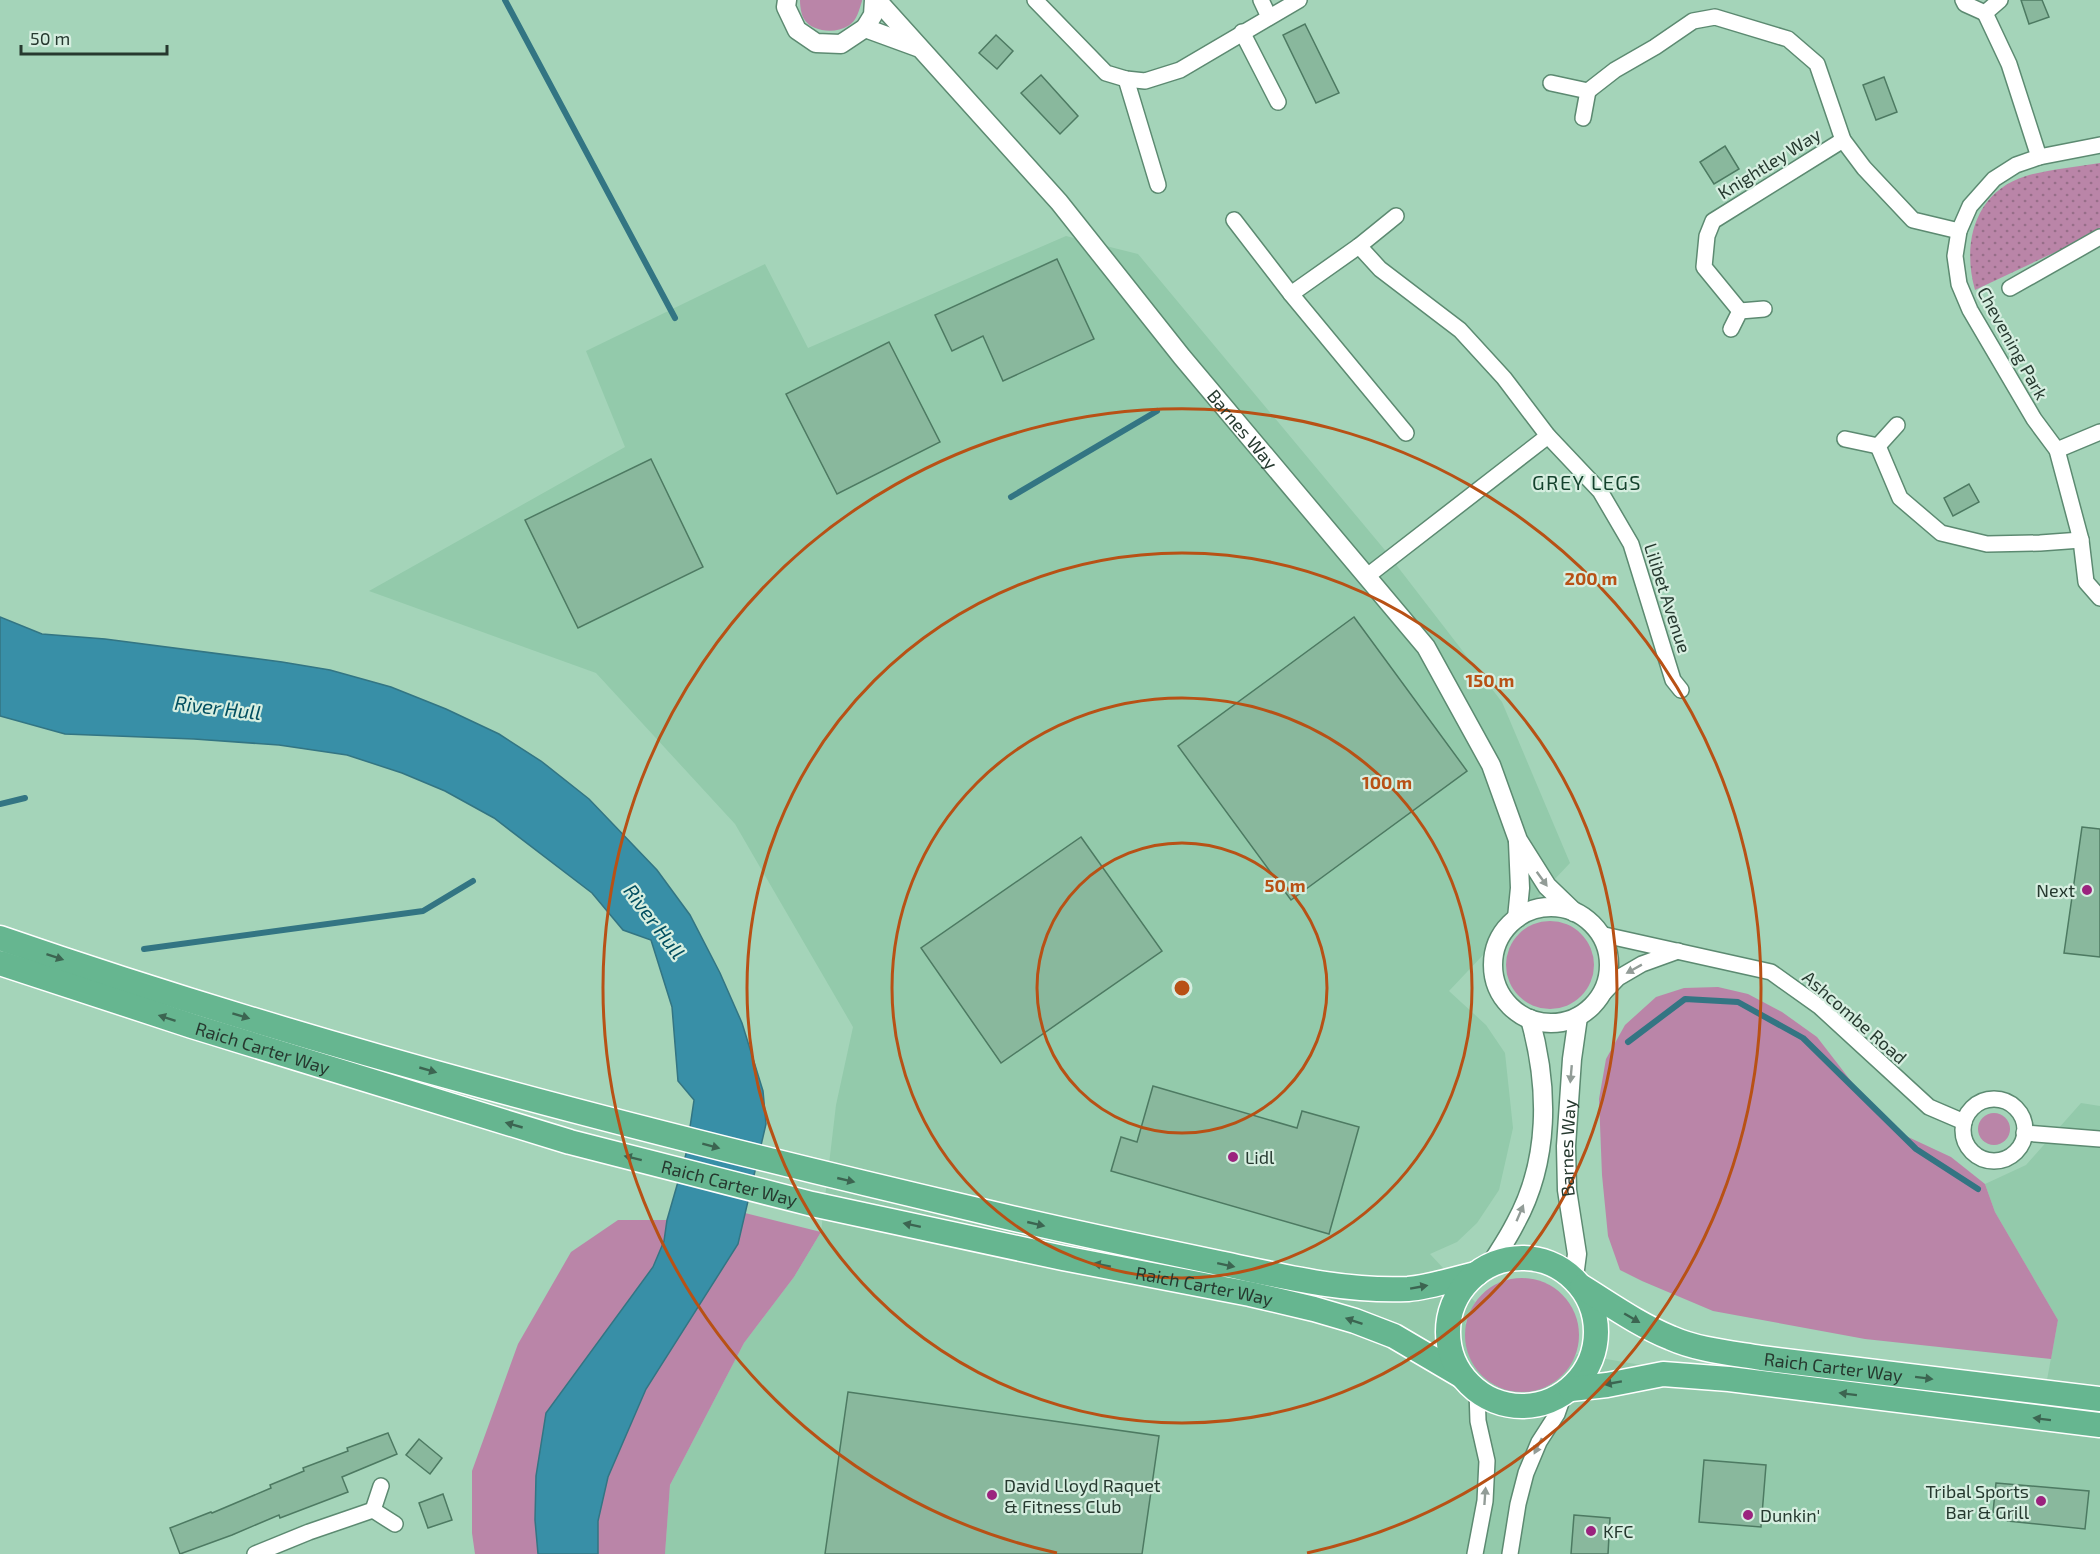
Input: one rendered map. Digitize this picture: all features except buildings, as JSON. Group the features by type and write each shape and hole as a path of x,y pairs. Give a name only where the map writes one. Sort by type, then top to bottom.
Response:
{"highway":[{"name":"Raich Carter Way","path":"0,938 323,1041 553,1105 789,1166 1067,1232 1312,1282 1366,1289 1412,1289 1483,1269"},
{"name":"Raich Carter Way","path":"0,963 180,1023 570,1142 812,1204 1314,1309 1394,1336 1469,1383"},
{"path":"1508,1258 1535,1258 1560,1267 1578,1282 1592,1304 1597,1340 1592,1358 1583,1375 1567,1391 1539,1404 1523,1406 1491,1399 1469,1383 1453,1359 1448,1341 1448,1322 1453,1304 1462,1287 1483,1269 1508,1258"},
{"name":"Raich Carter Way","path":"1578,1282 1635,1320 1672,1339 1707,1349 1761,1358 2100,1400"},
{"name":"Raich Carter Way","path":"1567,1391 1663,1374 1729,1379 2100,1425"}],"street":[{"path":"784,2 797,30 816,43 841,44 865,28 873,15 875,0"},
{"name":"Barnes Way","path":"875,0 1059,202 1190,366 1426,647 1491,765 1518,840 1547,886 1574,912"},
{"path":"1035,0 1106,73 1126,79 1145,81 1180,70 1299,0"},
{"path":"1262,0 1269,17"},
{"path":"1963,0 1965,4 1985,13 2009,64 2039,157"},
{"path":"1985,13 2000,0"},
{"name":"Knightley Way","path":"1588,91 1615,70 1655,47 1693,21 1715,17 1788,39 1817,64 1843,140 1864,168 1913,220 1959,231"},
{"name":"Barnes Way","path":"865,28 921,48"},
{"path":"1242,32 1278,102"},
{"path":"1126,79 1158,185"},
{"path":"1551,83 1588,91 1583,118"},
{"name":"Knightley Way","path":"1740,311 1704,267 1707,236 1713,221 1843,140"},
{"name":"Chevening Park","path":"2100,145 2039,157 2016,165 1994,179 1970,206 1959,231 1955,256 1959,284 1970,310 2034,419 2057,450 2081,540 2086,582 2100,598"},
{"path":"1291,294 1359,246 1396,216"},
{"path":"1234,220 1291,294 1406,433"},
{"name":"Chevening Park","path":"2010,288 2100,237"},
{"name":"Lilibet Avenue","path":"1359,246 1380,269 1460,330 1504,378 1548,436 1600,492 1631,544 1673,680 1681,690"},
{"path":"1731,329 1740,311 1764,309"},
{"path":"1878,446 1897,425"},
{"path":"2057,450 2100,432"},
{"path":"1366,577 1548,436"},
{"path":"1845,439 1878,446"},
{"path":"1878,446 1900,498 1941,533 1987,544 2081,540"},
{"name":"Barnes Way","path":"1517,918 1520,888 1518,840"},
{"path":"1598,999 1606,984 1609,967 1607,950 1600,934 1589,921 1574,912 1560,908 1545,908 1530,911 1517,918 1506,928 1498,940 1494,954 1493,972 1498,990 1517,1013 1530,1019 1554,1023 1578,1017 1598,999 1618,978 1642,964 1678,951"},
{"name":"Ashcombe Road","path":"1600,934 1771,972 1820,1007 1929,1107 1964,1122"},
{"name":"Barnes Way","path":"1578,1017 1571,1070 1566,1146 1567,1190 1577,1254 1578,1282"},
{"name":"Barnes Way","path":"1483,1269 1516,1224 1528,1196 1542,1138 1543,1078 1530,1019"},
{"path":"1988,1100 2000,1100 2012,1105 2020,1114 2025,1125 2024,1138 2018,1150 2009,1158 1996,1161 1984,1159 1974,1154 1967,1144 1963,1134 1964,1122 1969,1112 1978,1104 1988,1100"},
{"path":"2025,1133 2100,1139"},
{"path":"1469,1383 1487,1461 1485,1501 1475,1554"},
{"path":"1510,1554 1518,1504 1526,1473 1539,1442 1557,1414 1567,1391"},
{"path":"373,1510 381,1486"},
{"path":"373,1510 395,1524"},
{"path":"258,1554 309,1532 373,1510"}],"shaded area":[{"path":"800,0 862,1 851,24 843,29 830,31 812,27 804,19"},
{"path":"2100,163 2100,227 2098,232 1975,290 1971,273 1972,238 1976,222 1994,194 2008,184 2026,176"},
{"path":"1066,236 1138,254 1384,549 1502,702 1570,863 1449,991 1486,1025 1505,1053 1513,1128 1499,1190 1477,1223 1457,1242 1430,1254 1475,1302 1465,1324 1561,1377 1577,1354 1682,1372 2042,1407 2058,1320 1995,1212 1985,1184 2026,1165 2081,1103 2100,1106 2100,1554 665,1554 670,1485 744,1343 794,1277 821,1232 836,1105 853,1027 735,824 596,673 369,591 625,447 586,351 765,264 808,348"},
{"path":"1550,921 1567,925 1581,934 1590,948 1594,965 1590,982 1581,996 1567,1005 1550,1009 1533,1005 1519,996 1510,982 1506,965 1510,948 1519,934 1533,925"},
{"path":"1718,987 1748,994 1782,1012 1817,1037 1861,1094 1906,1136 1951,1157 1985,1184 1995,1212 2058,1320 2051,1359 1865,1339 1713,1311 1620,1270 1608,1236 1602,1175 1599,1099 1606,1059 1625,1025 1656,997 1684,988"},
{"path":"1994,1113 2006,1117 2010,1129 2006,1141 1994,1145 1982,1141 1978,1129 1982,1117"},
{"path":"745,1213 821,1232 794,1277 744,1343 670,1485 665,1554 598,1554 598,1521 608,1477 646,1389 738,1244"},
{"path":"618,1220 667,1220 664,1241 653,1267 546,1413 536,1476 535,1520 538,1554 475,1554 472,1533 472,1471 518,1344 571,1252"},
{"path":"1522,1278 1544,1283 1562,1295 1574,1313 1579,1335 1574,1357 1562,1375 1544,1387 1522,1392 1500,1387 1482,1375 1470,1357 1465,1335 1470,1313 1482,1295 1500,1283"}],"water":[{"name":"River Hull","path":"0,617 42,634 105,639 330,670 391,687 446,709 499,734 541,761 589,799 657,870 690,915 720,973 742,1023 763,1091 766,1124 738,1244 646,1389 608,1477 598,1521 598,1554 538,1554 535,1520 536,1476 546,1413 653,1267 664,1241 667,1220 686,1154 694,1100 678,1081 672,1007 651,940 623,930 592,893 494,818 445,791 402,773 347,755 279,745 65,734 0,716"}],"waterway":[{"path":"505,0 675,318"},
{"path":"1011,497 1157,411"},
{"path":"0,804 25,798"},
{"path":"144,949 423,911 473,881"},
{"path":"1628,1042 1685,999 1738,1002 1803,1038 1916,1149 1978,1189"}],"place":[{"name":"Next","path":"2087,890"},
{"name":"Lidl","path":"1233,1157"},
{"name":"David Lloyd Raquet & Fitness Club","path":"992,1495"},
{"name":"Tribal Sports Bar & Grill","path":"2041,1501"},
{"name":"Dunkin'","path":"1748,1515"},
{"name":"KFC","path":"1591,1531"}],"district":[{"name":"GREY LEGS","path":"1587,482"}]}
